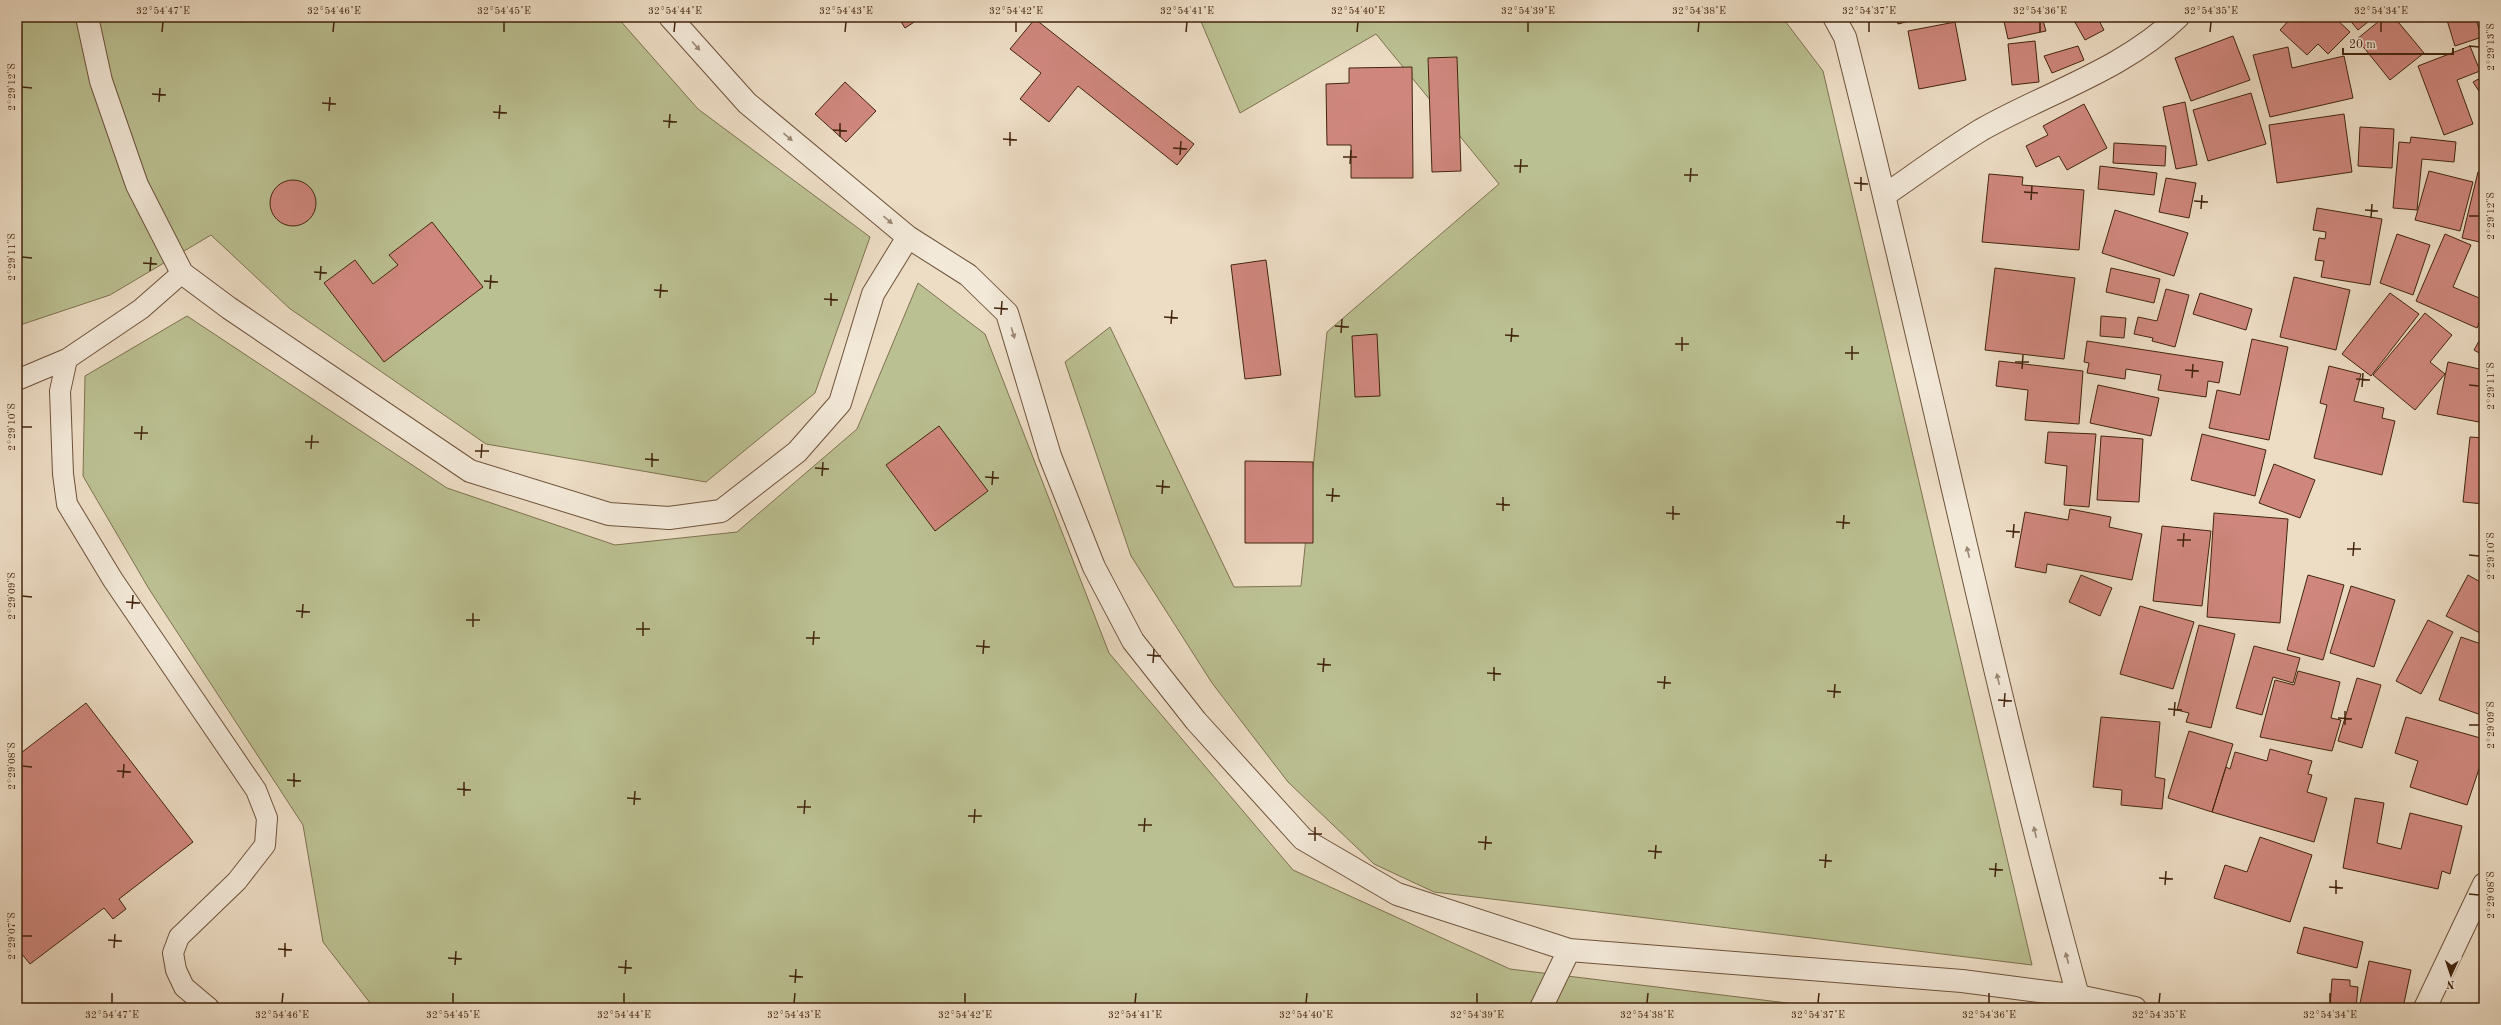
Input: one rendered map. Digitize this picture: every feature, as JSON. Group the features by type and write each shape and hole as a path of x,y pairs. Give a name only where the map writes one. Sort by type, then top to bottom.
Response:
{"street":[{"path":"87,17 101,81 137,185 182,273 229,308 470,471 609,514 669,518 721,510 797,452 840,403 873,294 908,237"},
{"path":"670,17 747,103 908,237 968,276 1007,313 1050,456 1094,567 1134,641 1196,721 1303,839 1397,894 1569,950 1962,980 2078,996 2135,1008"},
{"path":"1834,17 1845,37 1885,195 1916,337 2043,868 2078,996"},
{"path":"1885,195 1982,130 2127,55 2162,33 2178,17"},
{"path":"2425,1008 2484,884"},
{"path":"1541,1008 1569,950"}],"lane":[{"path":"17,380 67,359 141,309 182,273"},
{"path":"67,359 60,391 63,474 67,504 113,580 256,790 267,818 265,844 237,881 179,936 173,953 176,970 184,987 209,1008"}],"green space":[{"path":"17,17 617,17 698,109 870,237 815,393 706,482 486,444 289,308 211,235 110,295 17,326"},
{"path":"1199,17 1782,17 1823,71 2032,965 1434,892 1374,864 1288,782 1212,683 1131,556 1065,362 1110,327 1234,587 1301,586 1327,332 1499,184 1376,34 1240,113"},
{"path":"918,283 985,334 1109,653 1293,870 1510,969 1828,1008 374,1008 323,942 303,825 149,589 83,476 85,376 187,316 447,488 615,545 737,532 857,429"}],"building":[{"path":"898,17 922,17 905,28"},
{"path":"1896,17 1925,17 1898,24"},
{"path":"2003,17 2042,17 2046,31 2008,39"},
{"path":"2072,17 2097,17 2104,30 2085,40"},
{"path":"2292,17 2334,17 2350,32 2328,54 2318,44 2307,55 2280,30"},
{"path":"2347,17 2374,17 2358,30"},
{"path":"2384,17 2394,17 2424,53 2390,80 2357,39"},
{"path":"2446,17 2475,17 2482,37 2455,46"},
{"path":"1035,19 1194,144 1177,165 1078,86 1049,122 1020,99 1041,73 1010,49"},
{"path":"1955,22 1966,80 1919,89 1908,31"},
{"path":"2233,36 2250,80 2191,101 2175,58"},
{"path":"2035,41 2039,82 2012,85 2008,44"},
{"path":"2078,46 2084,60 2052,73 2044,56"},
{"path":"2470,46 2480,71 2457,80 2473,124 2444,135 2418,66"},
{"path":"2288,47 2292,68 2344,56 2353,98 2270,117 2253,55"},
{"path":"1457,57 1461,171 1432,172 1428,58"},
{"path":"1412,67 1413,178 1351,178 1351,145 1327,145 1326,84 1349,83 1349,68"},
{"path":"2484,76 2484,99 2473,82"},
{"path":"845,82 876,111 846,142 815,114"},
{"path":"2251,93 2266,144 2208,161 2193,110"},
{"path":"2185,102 2197,165 2176,169 2163,107"},
{"path":"2084,104 2107,148 2067,170 2059,156 2036,167 2026,146 2048,135 2043,126"},
{"path":"2344,114 2352,172 2277,183 2269,125"},
{"path":"2360,127 2394,129 2392,168 2358,166"},
{"path":"2411,137 2456,142 2454,162 2422,159 2417,210 2393,208 2399,142 2410,143"},
{"path":"2114,143 2166,146 2165,166 2113,163"},
{"path":"2100,166 2157,173 2154,195 2098,189"},
{"path":"2429,171 2473,182 2460,231 2415,220"},
{"path":"2478,172 2484,173 2484,243 2462,238"},
{"path":"1989,174 2023,177 2022,185 2084,190 2079,250 1982,242"},
{"path":"2166,178 2196,183 2189,218 2159,212"},
{"path":"293,180 306,184 312,190 316,203 312,216 306,222 293,226 280,222 274,216 270,203 274,190 280,184"},
{"path":"2317,208 2382,219 2370,285 2321,277 2324,261 2315,260 2319,238 2325,239 2326,232 2313,230"},
{"path":"2115,210 2188,233 2174,276 2102,253"},
{"path":"432,222 483,287 384,362 324,283 355,260 373,284 398,265 389,255"},
{"path":"2397,234 2430,245 2413,295 2380,283"},
{"path":"2445,234 2471,245 2453,287 2484,300 2484,311 2477,328 2416,301"},
{"path":"1266,260 1281,375 1245,379 1231,265"},
{"path":"1995,268 2075,278 2064,359 1985,350"},
{"path":"2111,268 2160,279 2154,303 2106,292"},
{"path":"2294,277 2350,290 2336,350 2280,337"},
{"path":"2166,289 2189,295 2175,347 2152,341 2153,338 2134,334 2138,317 2157,321"},
{"path":"2200,293 2252,309 2246,330 2193,314"},
{"path":"2390,293 2419,314 2371,376 2342,354"},
{"path":"2425,313 2452,335 2430,362 2445,374 2415,410 2373,375"},
{"path":"2101,316 2126,318 2124,338 2100,336"},
{"path":"1377,334 1380,396 1355,397 1352,336"},
{"path":"2483,334 2484,335 2484,356 2474,350"},
{"path":"2252,339 2288,347 2269,440 2209,428 2217,390 2240,395"},
{"path":"2087,341 2223,362 2219,383 2208,381 2206,397 2158,390 2161,375 2126,369 2125,379 2087,373 2089,363 2084,362"},
{"path":"1999,361 2083,371 2079,424 2025,420 2028,390 1996,386"},
{"path":"2448,362 2484,370 2484,423 2437,414"},
{"path":"2329,366 2361,374 2354,401 2384,408 2382,418 2395,421 2382,475 2314,458 2327,405 2320,403"},
{"path":"2098,385 2159,398 2151,436 2090,423"},
{"path":"939,426 988,491 935,531 886,465"},
{"path":"2048,432 2096,434 2089,507 2064,505 2067,466 2045,463"},
{"path":"2202,434 2266,450 2255,496 2191,480"},
{"path":"2101,436 2143,439 2139,502 2097,500"},
{"path":"2470,437 2484,438 2484,504 2463,502"},
{"path":"1245,461 1313,462 1313,543 1245,543"},
{"path":"2274,464 2315,480 2300,518 2259,503"},
{"path":"2070,509 2111,517 2109,527 2142,534 2132,580 2047,564 2046,573 2015,567 2025,512 2068,520"},
{"path":"2214,513 2288,519 2280,623 2207,617"},
{"path":"2162,526 2211,531 2202,606 2153,601"},
{"path":"2081,575 2112,588 2100,616 2069,602"},
{"path":"2308,575 2344,585 2323,660 2287,650"},
{"path":"2468,575 2484,584 2484,635 2446,616"},
{"path":"2351,586 2395,600 2374,667 2330,653"},
{"path":"2140,606 2194,622 2173,689 2120,674"},
{"path":"2428,620 2453,632 2421,694 2396,681"},
{"path":"2199,625 2235,634 2211,728 2186,722 2189,713 2177,710"},
{"path":"2461,637 2484,645 2484,716 2439,700"},
{"path":"2254,646 2300,658 2293,683 2273,677 2262,715 2236,708"},
{"path":"2298,671 2340,682 2331,718 2341,720 2332,751 2260,737 2275,680 2294,685"},
{"path":"2357,678 2381,685 2362,748 2338,741"},
{"path":"86,703 193,842 119,899 126,909 113,919 104,908 30,964 17,948 17,756"},
{"path":"2101,717 2160,722 2155,777 2165,779 2162,809 2121,805 2122,790 2093,787"},
{"path":"2406,717 2484,739 2482,760 2467,805 2410,787 2418,761 2395,753"},
{"path":"2189,731 2233,744 2212,812 2168,798"},
{"path":"2270,749 2312,761 2308,774 2312,775 2307,792 2327,798 2314,842 2212,812 2226,767 2230,769 2235,752 2267,761"},
{"path":"2355,798 2384,803 2377,843 2401,849 2410,813 2462,826 2450,874 2442,871 2438,889 2343,868"},
{"path":"2260,837 2312,855 2290,922 2214,898 2225,865 2247,872"},
{"path":"2304,927 2363,942 2357,968 2297,953"},
{"path":"2369,961 2411,970 2403,1008 2359,1008"},
{"path":"2332,979 2350,980 2350,986 2358,987 2356,1008 2330,1007"}]}
